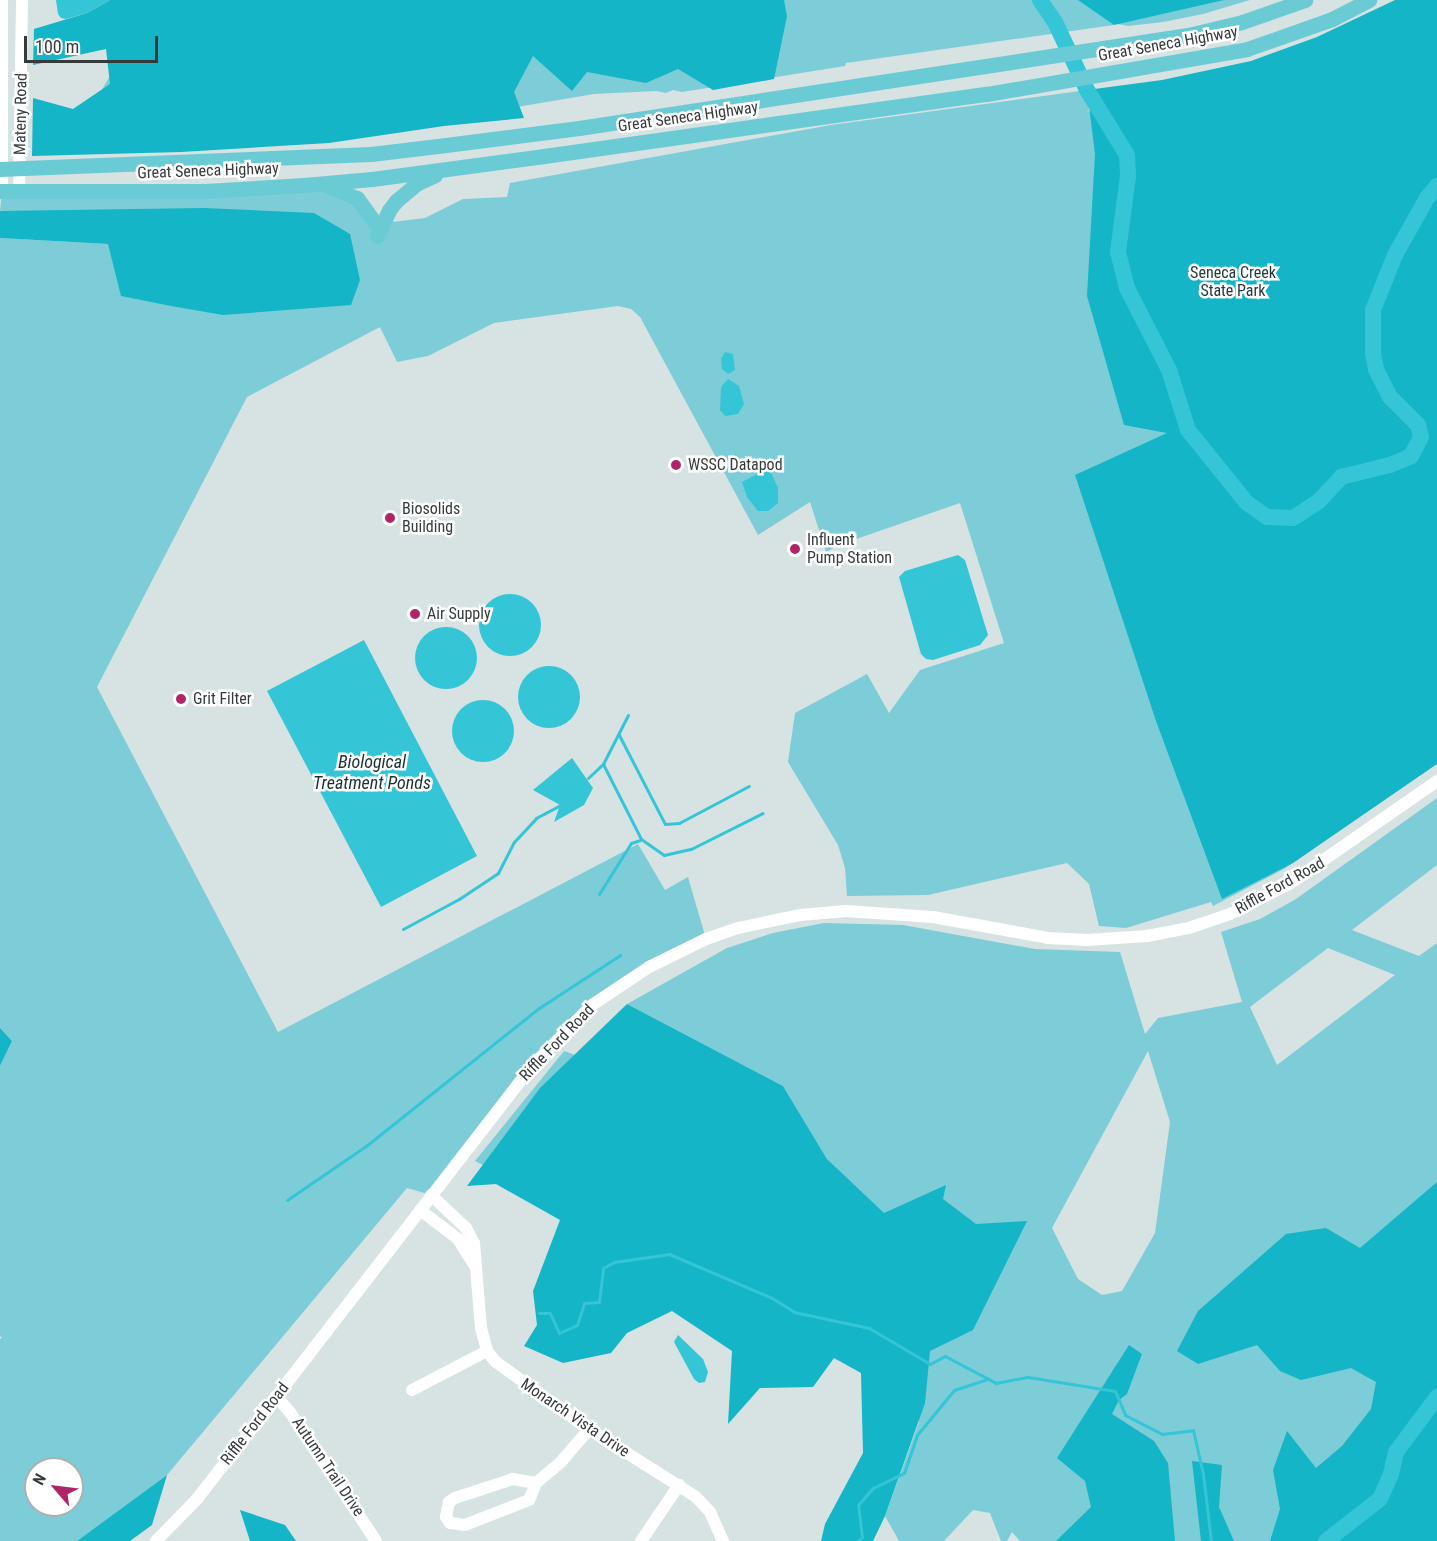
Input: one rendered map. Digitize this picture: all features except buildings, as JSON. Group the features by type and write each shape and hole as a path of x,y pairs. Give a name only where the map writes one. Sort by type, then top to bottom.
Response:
{"main road":[{"name":"Great Seneca Highway","path":"1,169 21,170 371,154 579,128 1111,48 1231,24 1305,0"},
{"name":"Great Seneca Highway","path":"1,191 205,191 320,183 446,169 1020,88 1247,49 1332,19 1370,0"},
{"path":"320,183 357,198 377,230 389,210 404,193 446,169"}],"street":[{"name":"Mateny Road","path":"1,191 2,0"},
{"name":"Mateny Road","path":"19,192 22,0"},
{"name":"Riffle Ford Road","path":"156,1541 198,1497 532,1066 592,1005 641,972 706,939 766,922 846,911 933,917 1048,938 1087,940 1147,936 1189,928 1230,914 1289,884 1437,781"},
{"path":"412,1390 487,1351 481,1328 474,1243 466,1228 431,1195"},
{"path":"420,1210 458,1239 476,1267"},
{"name":"Monarch Vista Drive","path":"487,1351 509,1373 589,1429 680,1485 710,1512 723,1541"},
{"name":"Autumn Trail Drive","path":"276,1396 290,1412 376,1541"},
{"path":"536,1483 513,1479 455,1498 449,1502 446,1517 450,1524 465,1525 529,1500 536,1483 560,1463 589,1429"},
{"path":"641,1541 680,1485"}],"green space":[{"path":"110,0 784,0 787,16 774,79 713,90 678,69 646,83 587,72 572,91 533,56 514,92 524,118 444,126 329,143 181,152 32,156 33,98 73,109 110,84 106,49 33,65 34,29 87,13"},
{"path":"154,0 1250,0 1203,14 1163,22 1128,26 1112,23 1114,25 846,63 845,66 682,92 673,90 666,93 656,91 594,94 517,107 100,93"},
{"path":"1078,0 1224,0 1114,25"},
{"name":"Seneca Creek State Park","path":"1395,0 1437,0 1437,764 1293,863 1222,899 1156,721 1075,475 1167,433 1124,425 1087,296 1095,154 1087,90 1162,80 1251,61 1317,37"},
{"path":"1437,0 1384,799 1284,869 1213,906 1211,902 1126,928 1099,926 1089,884 1067,863 928,895 847,896 845,868 838,845 788,762 795,713 867,674 889,713 920,670 1004,643 960,503 839,545 826,552 810,502 758,535 640,317 631,309 618,306 494,323 428,356 397,362 380,327 247,397 97,687 278,1032 638,844 665,890 688,877 706,939 679,951 568,1027 431,1195 407,1188 167,1475 77,1541 0,1541 0,1339 2,1338 0,1336 0,1066 12,1041 0,1028 0,238 108,244 351,305 0,211 2,191 320,183 348,193 376,224 425,218 463,199 507,197 510,183 831,125 1087,90 1089,112 1217,75"},
{"path":"204,208 314,213 350,234 360,280 351,305 223,315 171,306 121,296 108,244 0,238 0,211"},
{"path":"1437,798 1437,865 1352,930 1419,956 1437,943 1437,1541 1020,1541 1012,1532 1007,1541 1001,1541 990,1513 973,1510 944,1541 899,1541 885,1516 919,1422 817,1301 705,1280 475,1161 564,1051 718,1105 843,1175 827,1159 783,1086 627,1004 727,948 773,933 824,923 903,925 1035,949 1120,952 1145,1034 1158,1018 1242,1002 1221,932 1260,919 1296,899","holes":["1328,948 1395,975 1277,1065 1250,1007","1148,1051 1170,1122 1155,1233 1122,1291 1102,1295 1078,1279 1052,1228"]},
{"path":"627,1004 783,1086 827,1159 884,1213 946,1185 943,1199 976,1224 1027,1221 973,1330 930,1351 925,1403 885,1516 873,1541 821,1541 825,1524 863,1453 861,1373 834,1358 813,1387 760,1388 728,1424 732,1351 672,1311 627,1333 611,1353 563,1363 524,1346 537,1325 533,1291 560,1220 496,1184 467,1186 540,1088"},
{"path":"0,1028 12,1041 0,1066"},
{"path":"1437,1182 1437,1541 1270,1541 1280,1509 1273,1470 1287,1431 1316,1468 1342,1446 1371,1409 1376,1382 1351,1368 1301,1380 1280,1371 1257,1345 1198,1364 1177,1351 1198,1311 1286,1234 1326,1228 1360,1248"},
{"path":"1129,1345 1142,1354 1127,1394 1119,1400 1112,1414 1154,1441 1168,1463 1175,1541 1056,1541 1091,1507 1085,1481 1057,1458"},
{"path":"1192,1461 1222,1465 1219,1507 1234,1541 1201,1541"},
{"path":"167,1475 152,1525 130,1541 77,1541"},
{"path":"240,1510 285,1525 296,1541 250,1541"}],"water":[{"path":"56,0 110,0 87,13 66,19 61,18 58,14"},
{"path":"725,352 733,354 735,370 728,374 722,369 721,359"},
{"path":"728,379 739,386 744,404 738,414 725,416 720,410 721,387"},
{"path":"769,468 778,488 778,503 768,511 758,511 747,497 742,482"},
{"path":"958,555 965,560 988,635 980,645 933,660 926,659 921,654 899,577 905,571"},
{"path":"510,594 522,596 532,603 539,613 541,625 539,637 532,647 522,654 510,656 498,654 488,647 481,637 479,625 481,613 488,603 498,596"},
{"path":"446,627 458,629 468,636 475,646 477,658 475,670 468,680 458,687 446,689 434,687 424,680 417,670 415,658 417,646 424,636 434,629"},
{"name":"Biological Treatment Ponds","path":"364,640 477,856 381,907 267,691"},
{"path":"549,666 561,668 571,675 578,685 580,697 578,709 571,719 561,726 549,728 537,726 527,719 520,709 518,697 520,685 527,675 537,668"},
{"path":"483,700 495,702 505,709 512,719 514,731 512,743 505,753 495,760 483,762 471,760 461,753 454,743 452,731 454,719 461,709 471,702"},
{"path":"572,758 593,788 584,805 554,822 560,805 533,790"},
{"path":"678,1335 703,1359 708,1372 705,1382 699,1383 694,1379 674,1342"}],"waterway":[{"path":"1040,0 1055,22 1087,90 1127,155 1128,176 1118,252 1127,288 1169,370 1188,430 1247,503 1267,517 1293,518 1319,501 1341,477 1390,465 1411,456 1421,437 1418,425 1390,397 1376,369 1373,354 1373,310 1395,255 1427,198 1437,186"},
{"path":"588,778 603,764 628,715"},
{"path":"619,735 665,824 679,823 749,786"},
{"path":"603,764 641,839 664,855 691,849 763,813"},
{"path":"403,929 459,899 498,873 514,842 536,818 560,805"},
{"path":"599,894 631,843 640,840"},
{"path":"287,1200 366,1146 539,1008 620,955"},
{"path":"539,1313 550,1313 559,1333 577,1325 584,1303 599,1302 603,1268 614,1262 669,1254 772,1298 794,1312 869,1328 930,1364 945,1356 996,1383 1028,1377 1115,1391 1125,1415 1162,1434 1193,1430 1203,1474 1211,1541"},
{"path":"858,1541 862,1537 858,1505 873,1488 904,1473 917,1435 954,1390 987,1379"},
{"path":"1326,1541 1380,1499 1391,1474 1396,1452 1437,1397"}],"place":[{"name":"WSSC Datapod","path":"676,465"},
{"name":"Biosolids Building","path":"390,518"},
{"name":"Influent Pump Station","path":"795,549"},
{"name":"Air Supply","path":"415,614"},
{"name":"Grit Filter","path":"181,699"}]}
